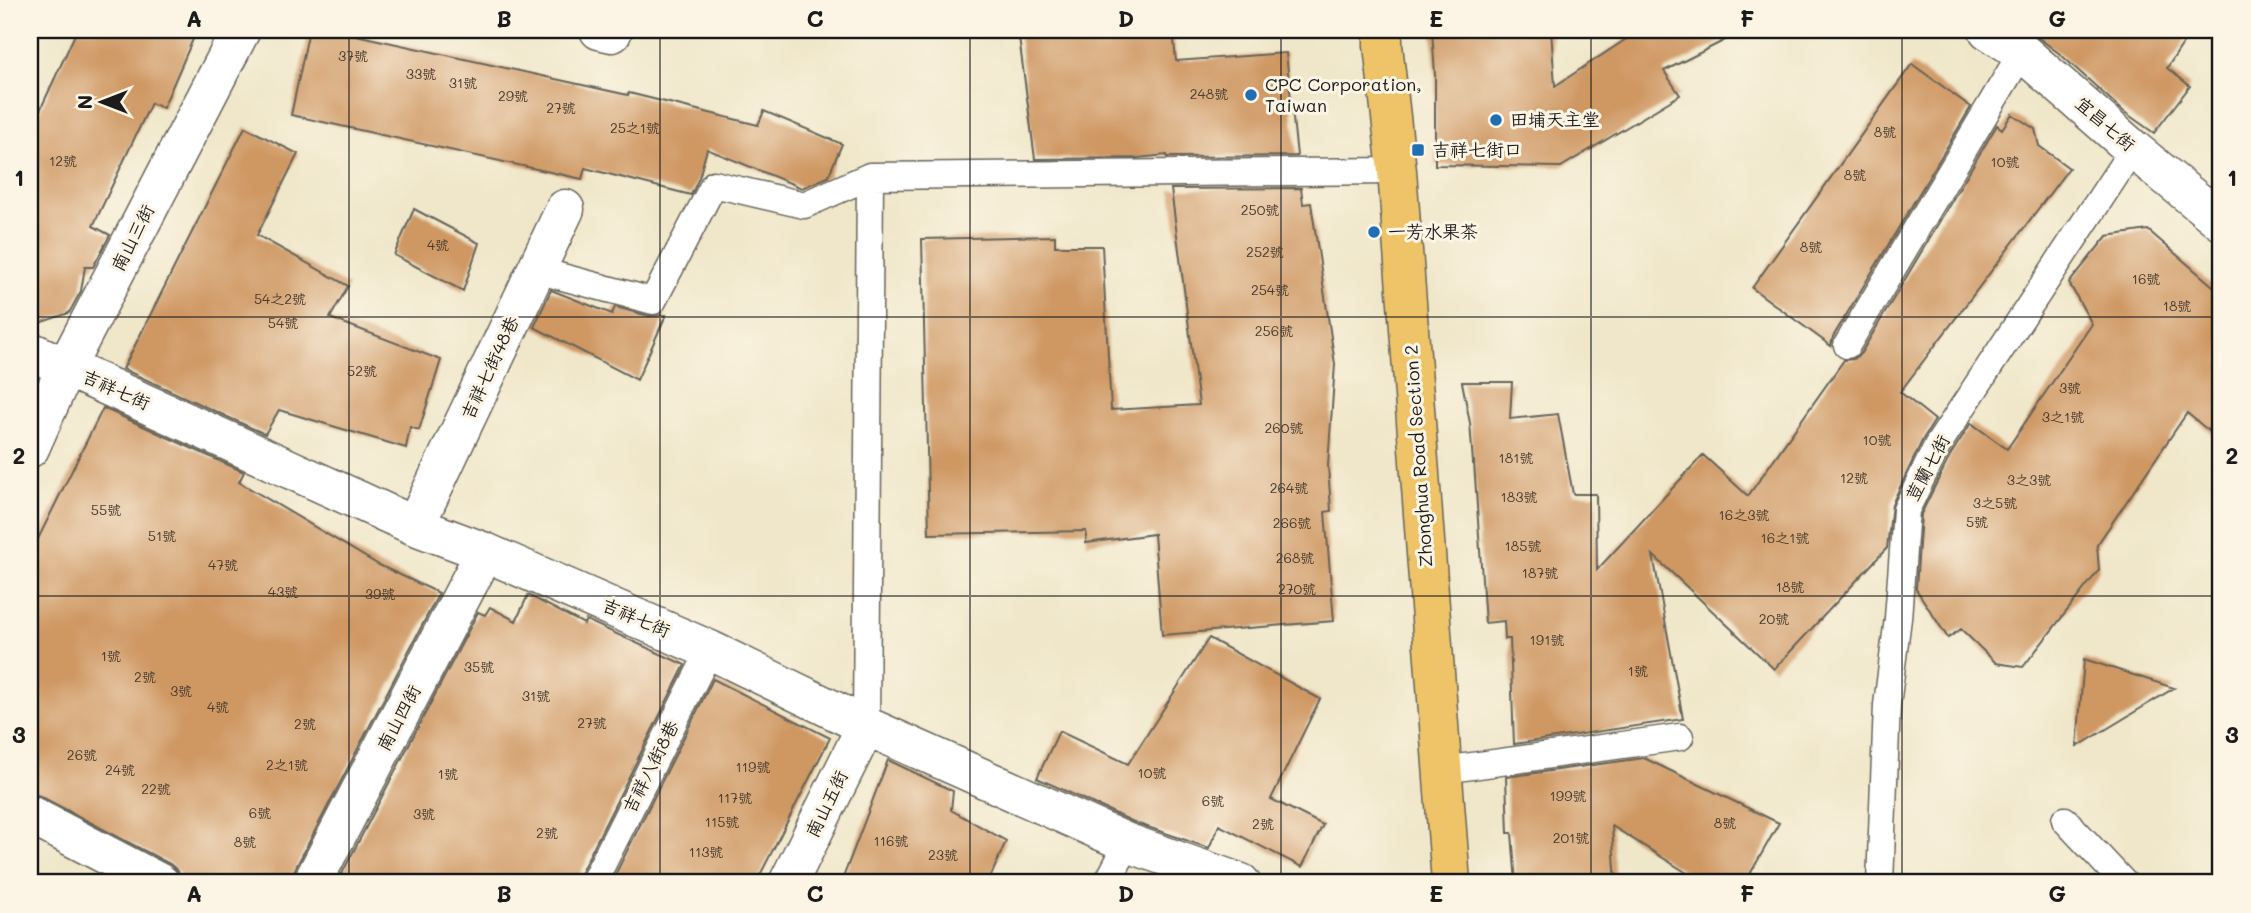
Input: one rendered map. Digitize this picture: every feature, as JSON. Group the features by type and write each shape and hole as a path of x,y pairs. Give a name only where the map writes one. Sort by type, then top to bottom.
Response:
{"main road":[{"name":"Zhonghua Road Section 2","path":"1384,30 1383,45 1396,171 1451,883"}],"street":[{"name":"南山三街","path":"30,448 66,367 241,30"},
{"name":"宜昌七街","path":"1988,30 2022,52 2221,221"},
{"name":"吉祥七街48巷","path":"415,526 565,209"},
{"name":"吉祥七街","path":"30,351 415,526 485,552 710,650 866,726 1128,843 1241,883"},
{"name":"南山四街","path":"312,883 485,552"},
{"name":"南山五街","path":"788,883 866,726"},
{"path":"30,815 160,883"}],"lane":[{"path":"1847,345 2022,52"},
{"name":"荳蘭七街","path":"1880,883 1887,705 1898,618 1906,510 1937,446 2133,149"},
{"path":"536,270 653,301 714,184 804,205 870,176 1396,171"},
{"path":"866,726 870,176"},
{"name":"吉祥八街8巷","path":"593,883 710,650"},
{"path":"1443,770 1680,737"},
{"path":"2065,820 2124,883"},
{"path":"1107,883 1128,843"}],"building":[{"path":"77,30 197,30 163,108 151,103 93,226 110,235 93,267 85,267 81,291 69,313 30,326 30,132"},
{"path":"309,30 333,30 628,95 629,93 758,125 764,111 842,144 828,177 802,188 707,149 691,195 585,168 582,179 291,115"},
{"path":"1018,30 1173,30 1176,61 1286,53 1297,156 1167,155 1035,159"},
{"path":"1432,30 1551,30 1555,86 1640,30 1745,30 1664,71 1680,95 1561,167 1435,165"},
{"path":"2028,30 2192,30 2167,68 2190,86 2154,133 2123,111 2060,54"},
{"path":"1912,64 1971,107 1833,337 1831,346 1752,288"},
{"path":"2012,114 2035,129 2039,146 2069,168 1900,392 1935,420 1892,504 1887,548 1774,669 1653,555 1683,719 1514,744 1510,639 1505,639 1504,621 1485,623 1474,462 1462,382 1512,382 1510,419 1558,414 1573,494 1596,494 1597,570 1703,455 1748,496 1844,360 1854,359 1861,353 1997,125 2002,129"},
{"path":"245,127 298,154 257,235 348,286 330,318 441,360 419,430 410,427 406,448 279,410 265,434 123,369"},
{"path":"1301,188 1303,204 1311,203 1335,364 1328,465 1331,511 1325,512 1334,621 1162,635 1154,534 1086,543 1086,531 929,534 922,239 1055,236 1055,246 1102,246 1111,410 1199,405 1171,189"},
{"path":"414,209 479,243 463,291 394,255"},
{"path":"2148,230 2221,293 2221,441 2187,413 2097,545 2099,570 2023,667 1996,663 1961,629 1948,638 1916,589 1921,514 1951,454 1971,423 2007,449 2092,324 2069,283 2107,236"},
{"path":"551,290 612,314 615,307 649,316 666,315 637,380 534,327"},
{"path":"103,408 244,472 239,482 379,565 439,593 290,883 183,883 178,871 170,864 30,793 30,555"},
{"path":"528,595 584,624 586,620 685,665 577,883 337,883 478,612 485,615 490,607 516,621"},
{"path":"1209,638 1320,699 1271,799 1323,825 1302,867 1219,825 1209,848 1136,823 1037,778 1059,731 1128,764"},
{"path":"2084,659 2174,688 2077,747"},
{"path":"713,679 830,738 756,883 611,883"},
{"path":"1644,758 1779,823 1745,883 1703,883 1612,826 1616,883 1516,883 1512,833 1508,833 1506,777"},
{"path":"888,760 953,791 951,810 1006,841 988,883 841,883"}],"place":[{"name":"CPC Corporation, Taiwan","path":"1251,95"},
{"name":"田埔天主堂","path":"1496,120"},
{"name":"吉祥七街口","path":"1418,150"},
{"name":"一芳水果茶","path":"1374,232"}]}
